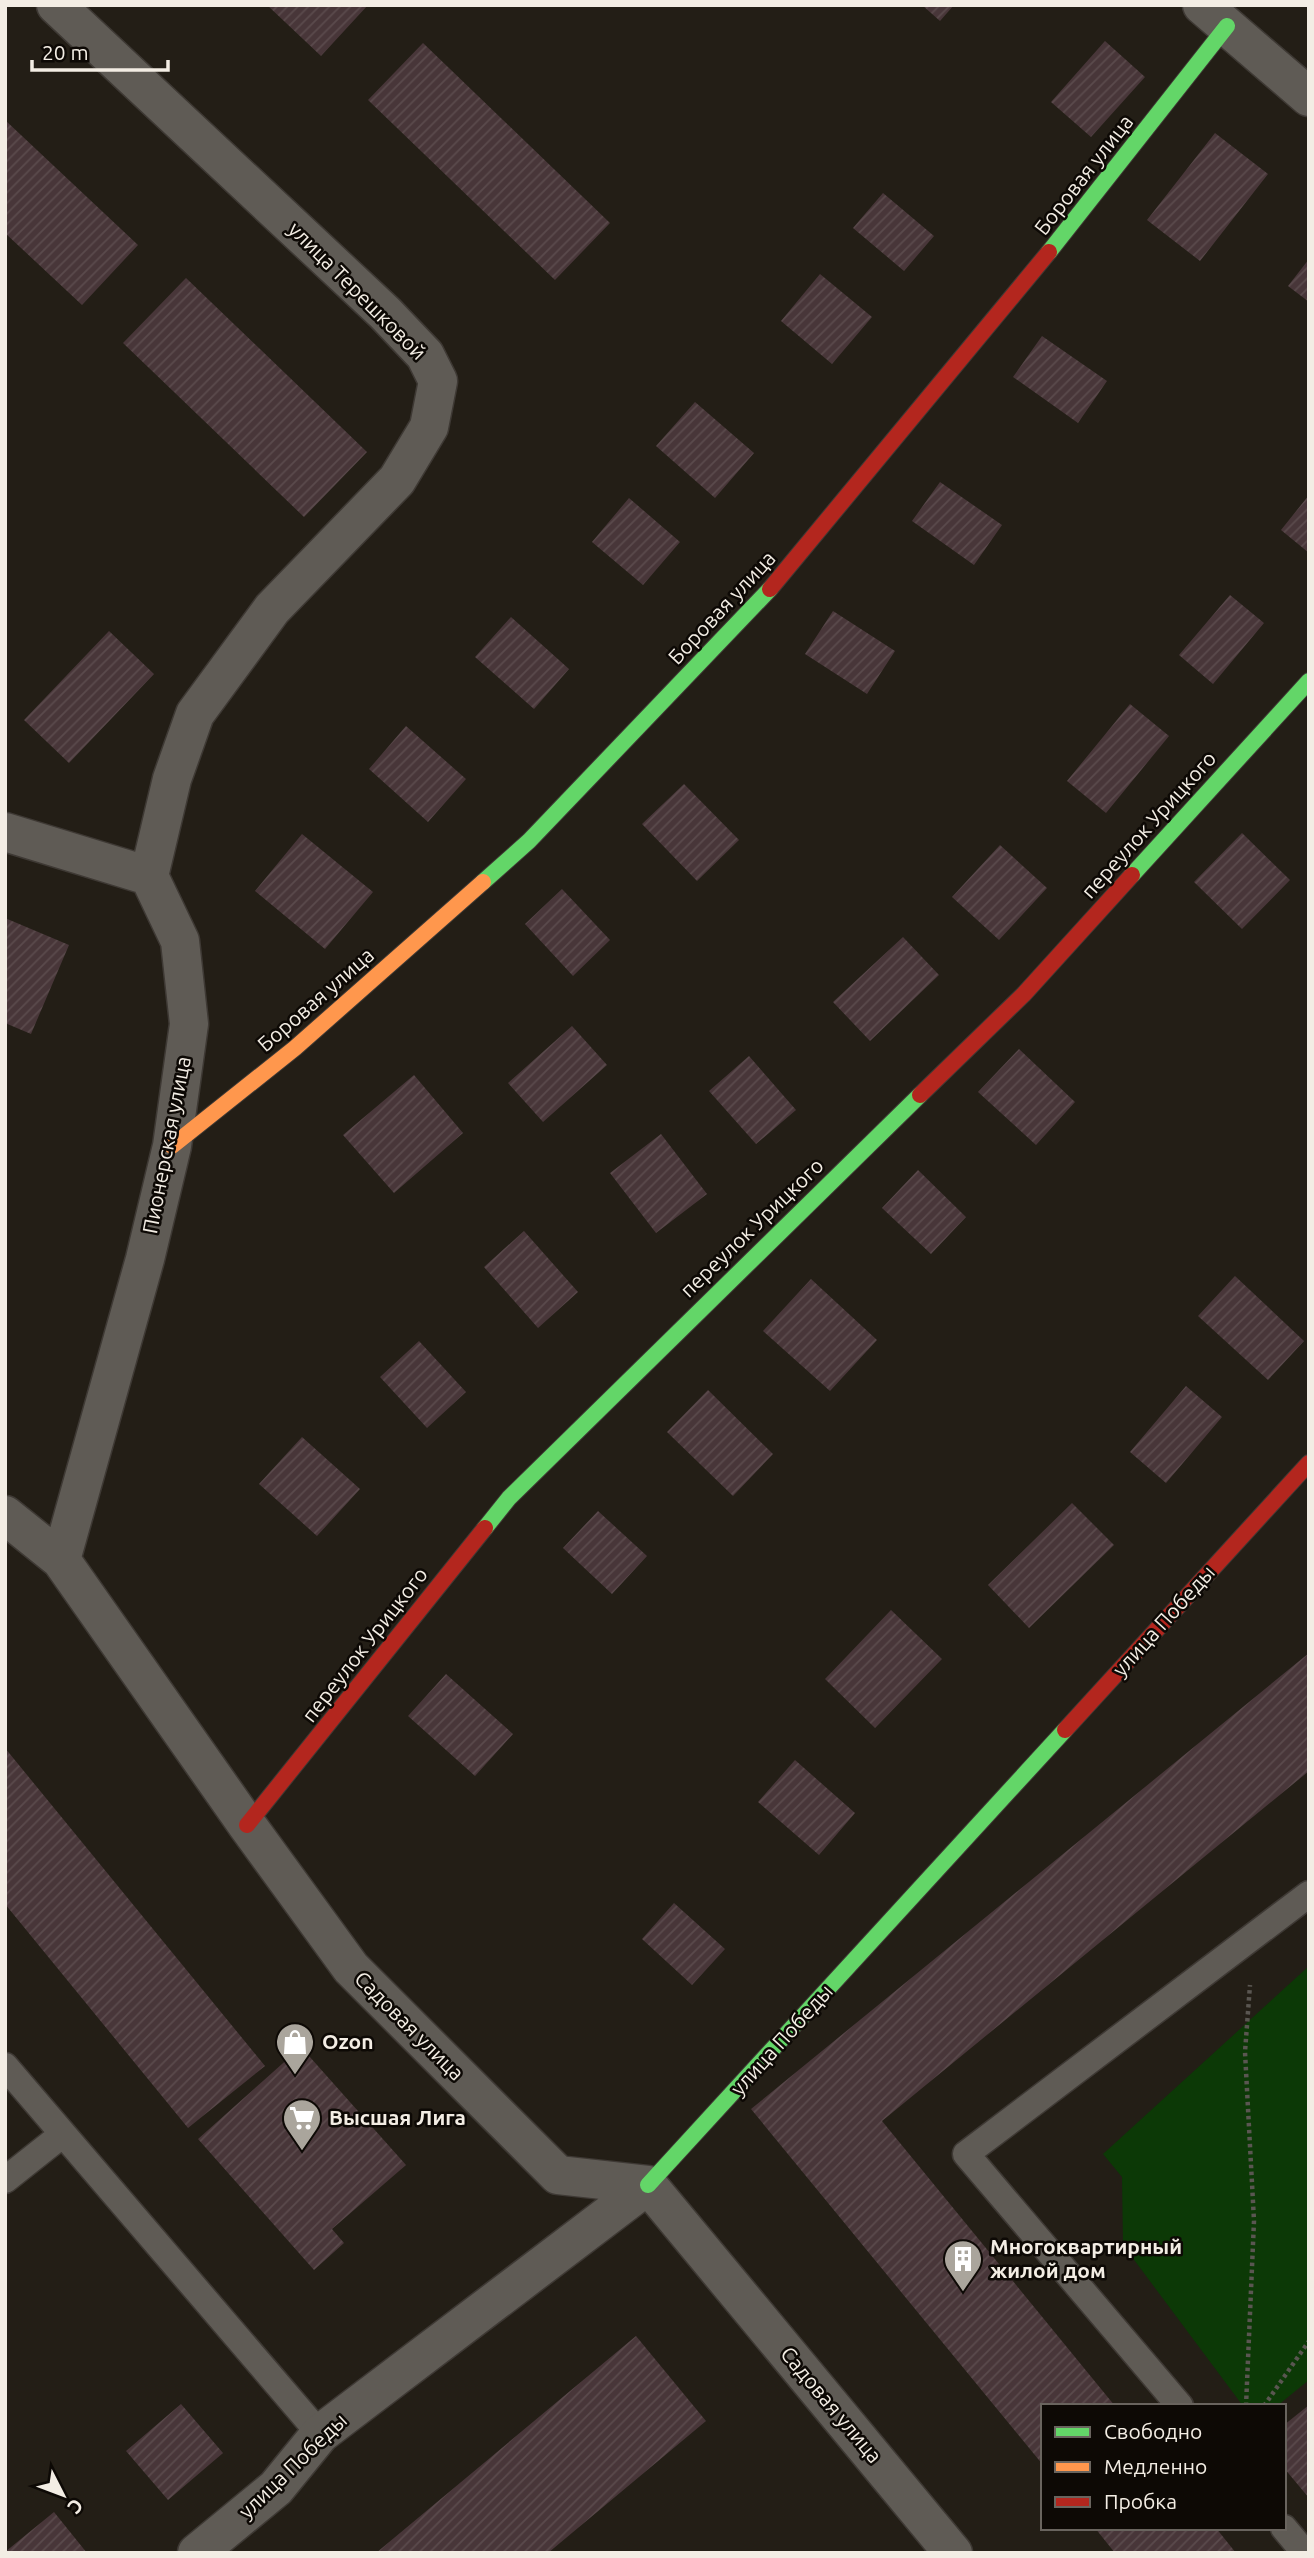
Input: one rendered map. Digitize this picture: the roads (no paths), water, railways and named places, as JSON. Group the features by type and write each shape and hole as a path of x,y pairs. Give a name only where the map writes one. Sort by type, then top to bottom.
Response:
{"street":[{"name":"улица Терешковой","path":"56,5 385,313 425,355 438,381 429,427 397,480 272,609 195,714 172,779 149,876"},
{"path":"1214,16 1309,97"},
{"name":"Боровая улица","path":"172,1146 295,1048 529,841 781,578 1066,232 1214,16"},
{"name":"переулок Урицкого","path":"247,1825 509,1497 1024,994 1309,681"},
{"path":"5,832 149,876"},
{"name":"Пионерская улица","path":"61,1560 145,1259 172,1146 189,1024 180,941 149,876"},
{"name":"улица Победы","path":"197,2553 276,2488 320,2434 648,2185 1309,1463"},
{"name":"Садовая улица","path":"5,1515 61,1560 351,1968 558,2175 648,2185 953,2553"}],"lane":[{"path":"1178,2404 965,2154 1309,1894"},
{"path":"5,2066 320,2434"},
{"path":"5,2180 63,2134"},
{"path":"1286,2530 1305,2553"}],"place":[{"name":"Ozon","path":"295,2076"},
{"name":"Высшая Лига","path":"302,2152"},
{"name":"Многоквартирный жилой дом","path":"963,2293"}]}
